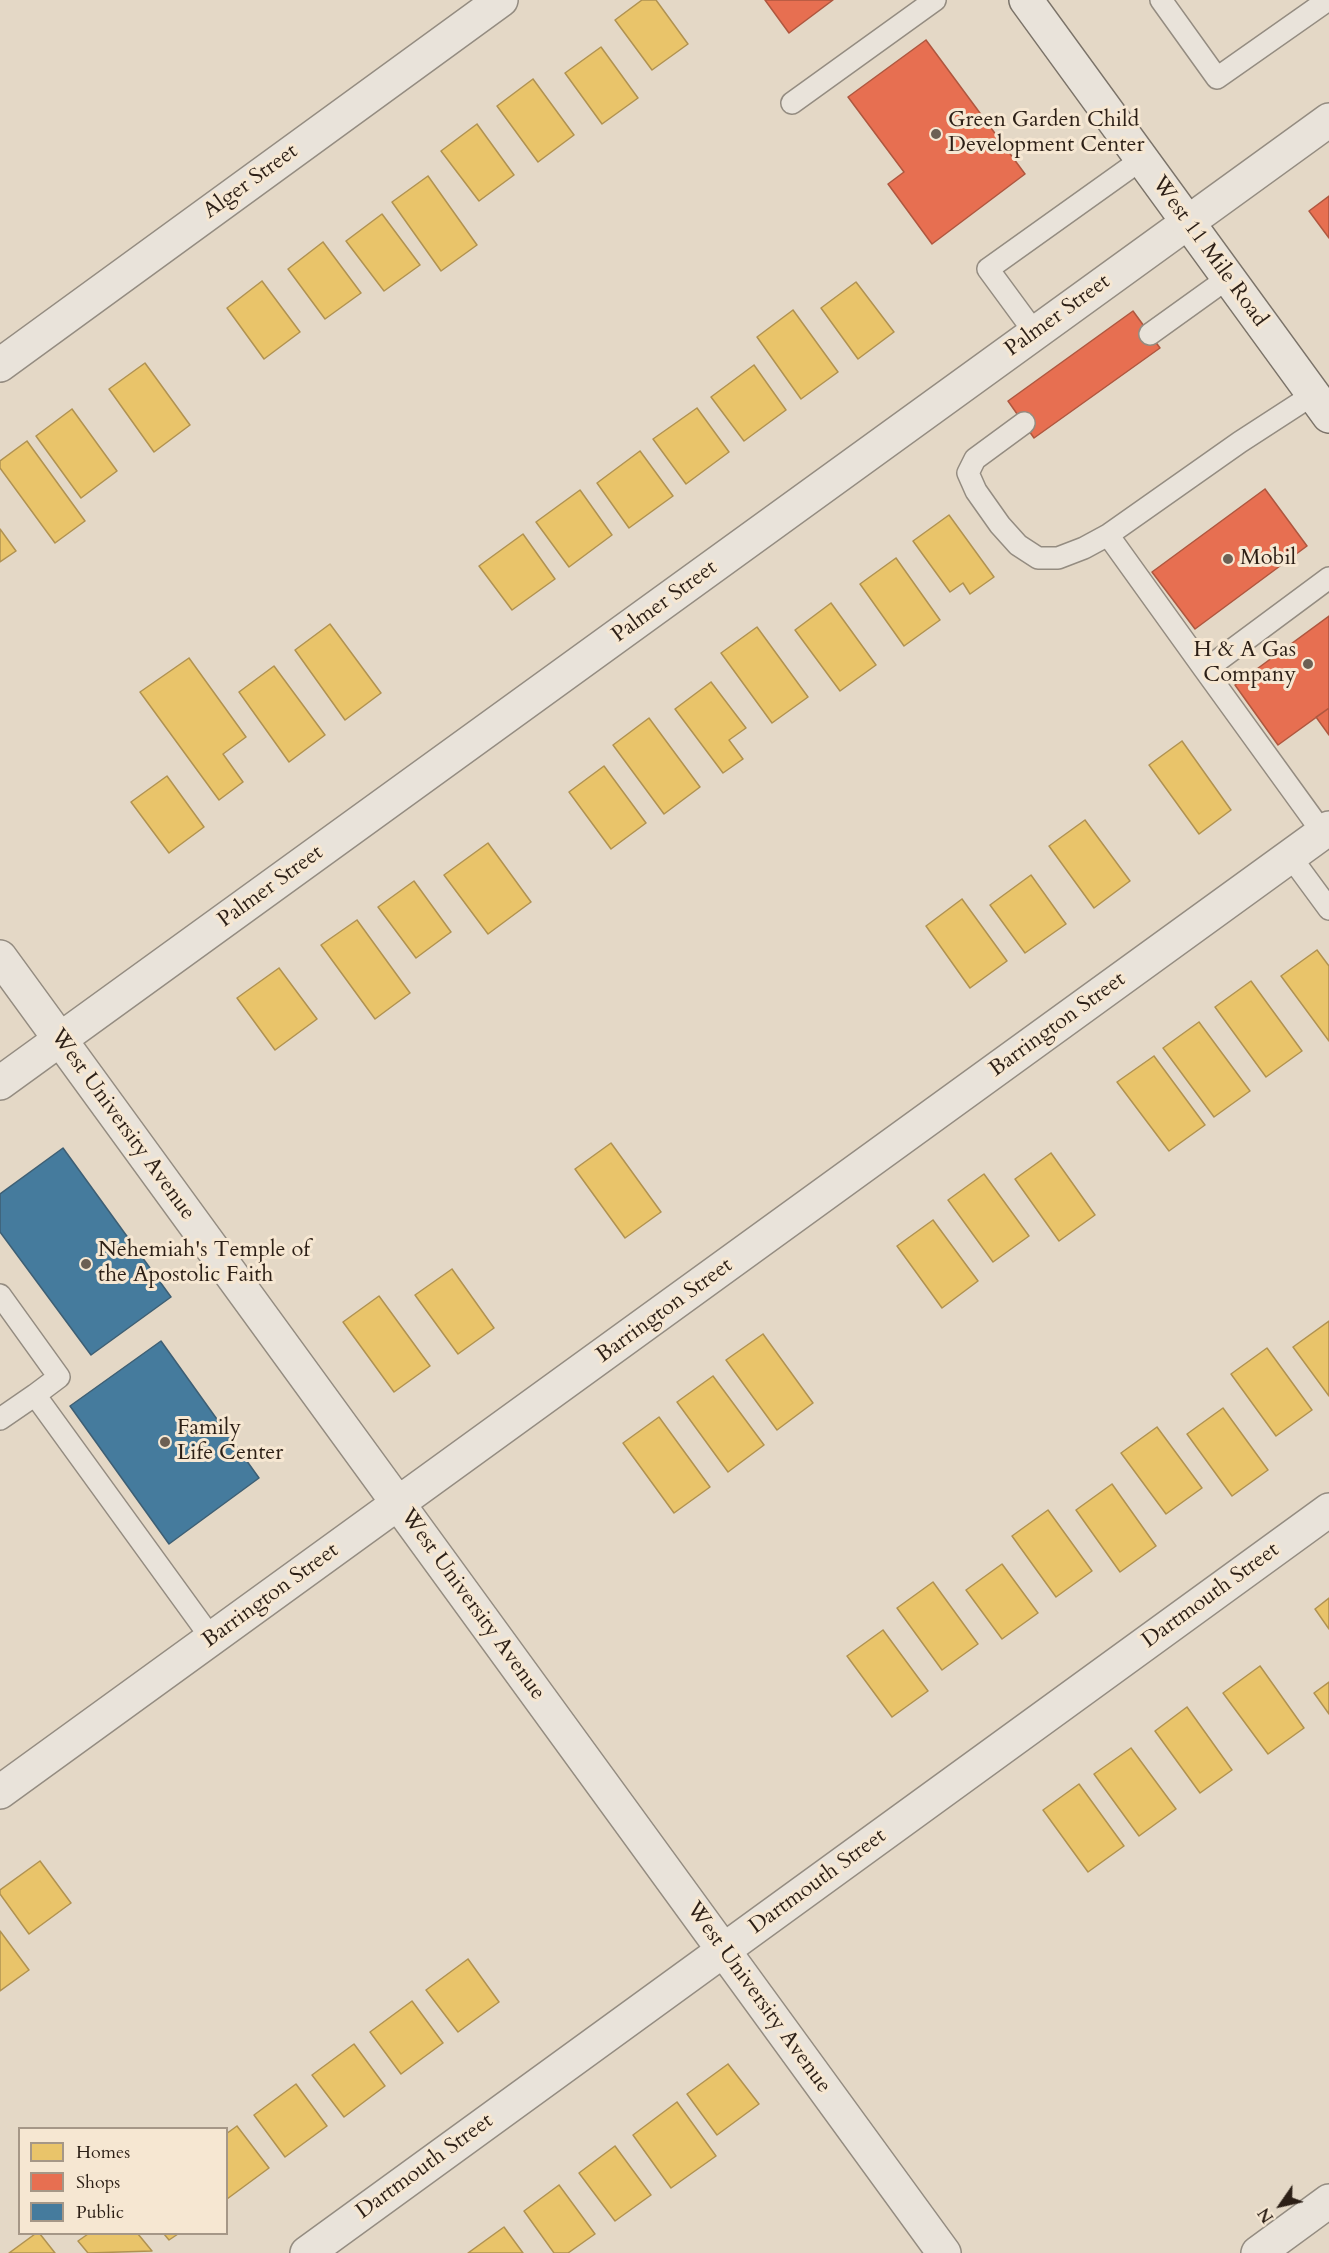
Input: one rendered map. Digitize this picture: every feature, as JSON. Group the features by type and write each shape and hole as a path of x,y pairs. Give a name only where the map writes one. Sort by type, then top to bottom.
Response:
{"street":[{"name":"Alger Street","path":"0,365 501,0"},
{"name":"West 11 Mile Road","path":"1026,0 1321,405"},
{"name":"Palmer Street","path":"0,1083 1329,120"},
{"name":"Barrington Street","path":"0,1792 1326,830"},
{"name":"West University Avenue","path":"0,957 944,2253"},
{"name":"Dartmouth Street","path":"307,2253 1329,1510"},
{"path":"1258,2253 1329,2201"}],"lane":[{"path":"792,103 935,0"},
{"path":"1161,0 1217,78 1326,6"},
{"path":"1035,333 988,269 1142,159"},
{"path":"1150,334 1228,278"},
{"path":"1024,423 975,459 968,473 976,491 1000,525 1018,545 1038,558 1058,558 1108,535 1240,442 1321,405"},
{"path":"1108,535 1205,670 1326,830"},
{"path":"1205,670 1329,578"},
{"path":"1290,856 1329,909"},
{"path":"0,1295 59,1377 0,1419"},
{"path":"35,1395 212,1640"}],"building: Homes":[{"path":"642,0 656,0 688,44 652,70 615,20"},
{"path":"601,47 638,98 602,124 565,73"},
{"path":"533,79 574,135 538,162 497,106"},
{"path":"477,124 514,175 479,201 441,151"},
{"path":"428,176 477,245 441,271 392,202"},
{"path":"382,214 420,265 384,291 346,241"},
{"path":"323,242 361,293 325,319 288,269"},
{"path":"262,281 300,332 264,359 227,308"},
{"path":"856,282 894,332 858,359 821,308"},
{"path":"793,310 838,372 801,399 757,337"},
{"path":"145,363 190,425 154,452 109,389"},
{"path":"754,365 786,410 744,441 711,397"},
{"path":"697,408 729,452 686,484 653,439"},
{"path":"72,409 117,471 81,498 36,436"},
{"path":"27,441 85,521 55,543 0,468 0,461"},
{"path":"640,451 673,496 629,528 597,483"},
{"path":"580,490 612,535 569,567 536,522"},
{"path":"949,515 994,577 970,594 963,583 950,592 913,541"},
{"path":"0,529 16,551 0,562"},
{"path":"523,534 555,579 512,610 479,566"},
{"path":"896,558 940,620 904,646 860,584"},
{"path":"831,603 876,665 840,691 795,630"},
{"path":"330,624 381,693 345,720 295,650"},
{"path":"757,627 808,697 772,723 721,653"},
{"path":"189,658 246,737 223,754 243,782 219,800 140,692"},
{"path":"274,666 325,735 289,762 239,692"},
{"path":"711,682 746,728 729,740 743,759 723,773 675,709"},
{"path":"649,718 700,787 664,814 613,745"},
{"path":"1182,741 1231,810 1199,834 1149,765"},
{"path":"604,766 646,823 611,849 569,792"},
{"path":"167,776 204,827 169,853 131,802"},
{"path":"1085,820 1130,881 1094,908 1049,846"},
{"path":"488,843 531,902 488,934 444,875"},
{"path":"1031,875 1066,924 1025,953 990,905"},
{"path":"414,881 451,932 416,958 378,907"},
{"path":"962,899 1007,961 970,988 926,926"},
{"path":"357,920 410,993 375,1019 321,945"},
{"path":"1317,950 1329,966 1329,1041 1281,976"},
{"path":"279,968 317,1019 275,1050 237,998"},
{"path":"1251,981 1302,1051 1266,1077 1215,1007"},
{"path":"1199,1022 1250,1091 1214,1117 1163,1048"},
{"path":"1154,1056 1205,1125 1169,1151 1117,1082"},
{"path":"611,1143 661,1212 625,1238 575,1169"},
{"path":"1051,1153 1095,1215 1059,1241 1015,1179"},
{"path":"984,1174 1029,1236 993,1262 948,1200"},
{"path":"933,1220 978,1281 942,1308 897,1246"},
{"path":"452,1269 494,1328 458,1354 415,1295"},
{"path":"379,1296 430,1366 394,1392 343,1322"},
{"path":"1329,1321 1329,1396 1293,1347"},
{"path":"763,1334 813,1403 777,1430 726,1360"},
{"path":"1267,1348 1312,1410 1276,1436 1231,1374"},
{"path":"713,1376 764,1445 728,1472 677,1402"},
{"path":"1223,1408 1268,1470 1232,1496 1187,1434"},
{"path":"659,1417 710,1487 674,1513 623,1443"},
{"path":"1157,1427 1202,1488 1166,1514 1121,1453"},
{"path":"1112,1484 1156,1546 1120,1572 1076,1510"},
{"path":"1048,1510 1092,1571 1056,1597 1012,1536"},
{"path":"1002,1564 1038,1613 1002,1639 966,1590"},
{"path":"933,1582 978,1644 942,1670 897,1608"},
{"path":"1329,1598 1329,1629 1315,1609"},
{"path":"883,1630 928,1691 892,1717 847,1656"},
{"path":"1260,1666 1304,1728 1268,1754 1223,1693"},
{"path":"1329,1682 1329,1714 1314,1693"},
{"path":"1187,1707 1232,1770 1200,1793 1155,1731"},
{"path":"1131,1748 1176,1809 1139,1836 1094,1774"},
{"path":"1079,1784 1124,1846 1088,1872 1043,1810"},
{"path":"40,1861 71,1903 29,1934 0,1894 0,1890"},
{"path":"0,1931 29,1970 0,1991"},
{"path":"468,1959 499,2002 458,2032 426,1990"},
{"path":"412,2001 443,2043 401,2074 370,2032"},
{"path":"354,2044 385,2086 344,2117 312,2075"},
{"path":"728,2064 759,2104 717,2135 687,2094"},
{"path":"296,2084 327,2126 285,2157 254,2115"},
{"path":"677,2102 716,2156 671,2188 633,2135"},
{"path":"237,2126 269,2168 228,2198 228,2133"},
{"path":"615,2146 651,2195 615,2221 579,2173"},
{"path":"559,2185 595,2234 568,2253 554,2253 524,2211"},
{"path":"504,2227 523,2253 468,2253"},
{"path":"34,2235 41,2235 55,2253 9,2253"},
{"path":"87,2235 139,2235 152,2251 88,2253 78,2241"},
{"path":"165,2235 176,2235 169,2240"}],"building: Shops":[{"path":"765,0 833,0 789,33"},
{"name":"Green Garden Child Development Center","path":"926,40 1025,174 932,244 888,184 904,172 848,97"},
{"path":"1329,196 1329,238 1309,211"},
{"path":"1133,311 1160,348 1034,438 1008,401"},
{"path":"1265,489 1307,546 1195,629 1152,572"},
{"path":"1329,616 1329,708 1278,745 1235,685"},
{"path":"1329,708 1329,735 1316,717"}],"building: Public":[{"name":"Nehemiah's Temple of the Apostolic Faith","path":"63,1148 171,1297 91,1355 0,1232 0,1194"},
{"name":"Family Life Center","path":"161,1341 259,1478 169,1544 70,1406"}],"place":[{"name":"Green Garden Child Development Center","path":"936,134"},
{"name":"Mobil","path":"1228,559"},
{"name":"H & A Gas Company","path":"1308,664"},
{"name":"Nehemiah's Temple of the Apostolic Faith","path":"86,1264"},
{"name":"Family Life Center","path":"165,1442"}]}
